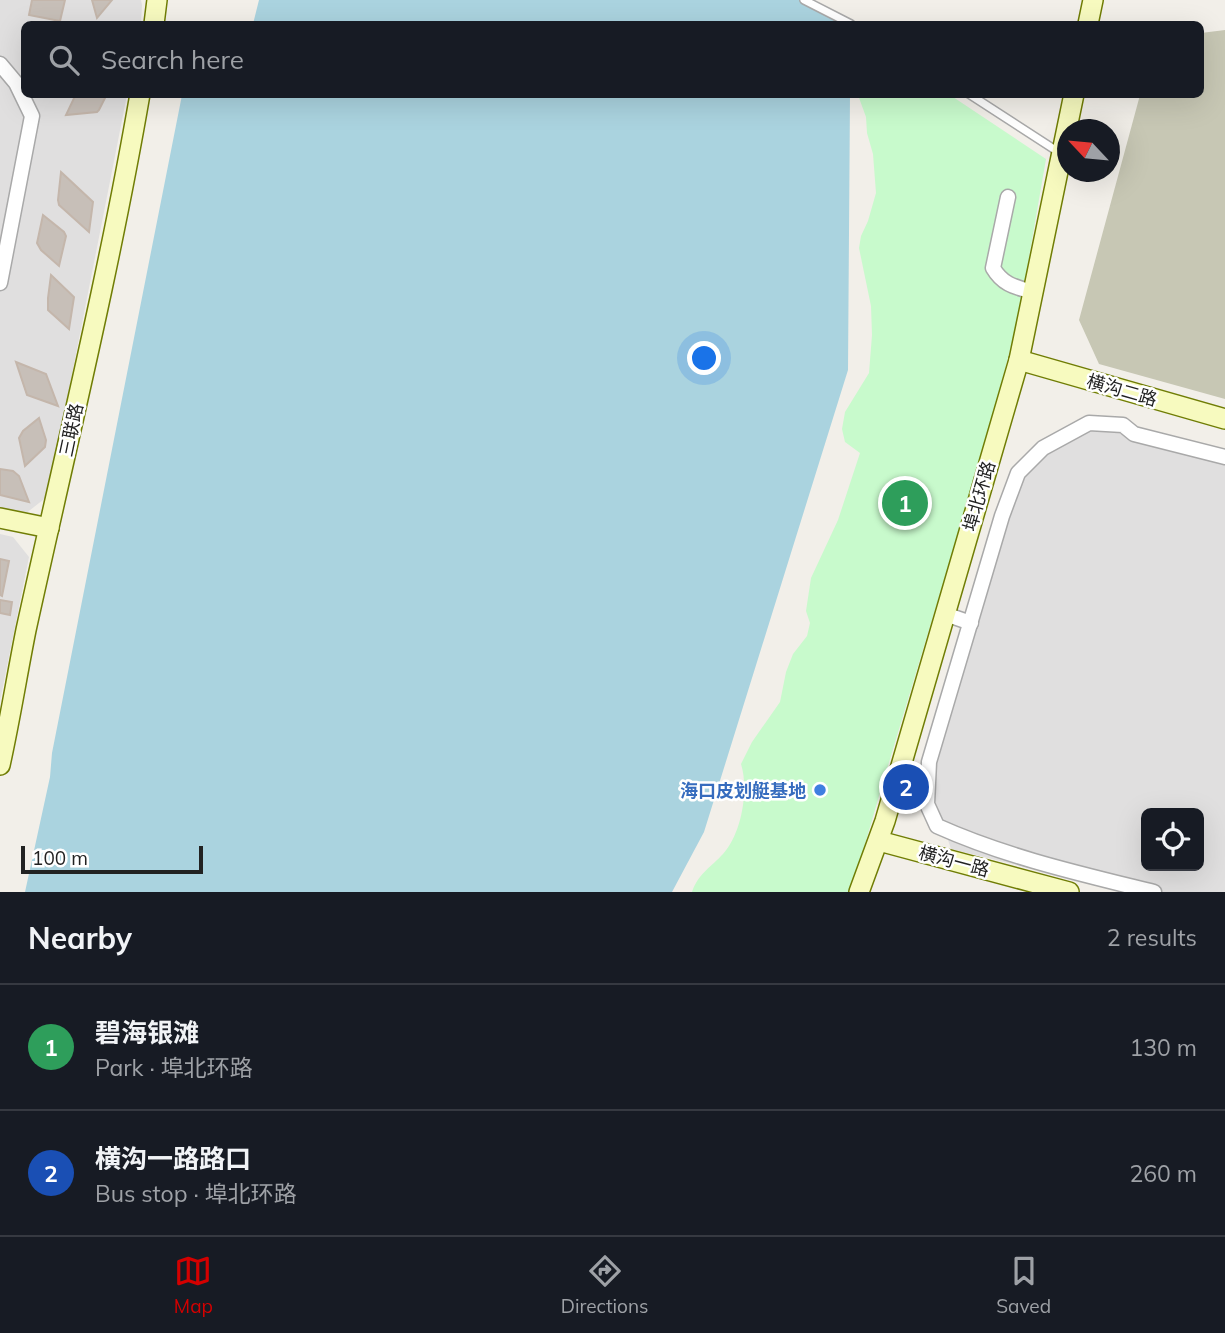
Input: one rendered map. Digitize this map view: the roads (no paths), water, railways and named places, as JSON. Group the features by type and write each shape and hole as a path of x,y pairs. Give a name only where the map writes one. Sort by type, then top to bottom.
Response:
{"main road":[{"path":"154,21 157,0"},
{"path":"1089,21 1093,0"},
{"name":"三联路","path":"0,765 8,688 27,629 50,528 129,163 139,98"},
{"name":"埠北环路","path":"1069,119 1073,98"},
{"name":"埠北环路","path":"859,892 878,842 1019,360 1057,177"},
{"name":"横沟二路","path":"1019,360 1225,419"},
{"path":"0,518 50,528"},
{"name":"横沟一路","path":"878,842 1069,892"}],"street":[{"path":"0,64 21,93"},
{"path":"0,283 32,116 23,98"},
{"path":"1008,197 993,268 999,278 1011,286 1033,292"},
{"path":"1154,892 1016,856 937,826 927,804 929,762 1017,473 1043,447 1089,423 1123,425 1134,434 1225,457"},
{"path":"945,614 971,622"}],"lane":[{"path":"804,0 845,21"},
{"path":"975,98 1057,150"}],"water":[{"path":"259,0 812,0 845,21 254,21"},
{"path":"181,98 850,98 848,370 704,832 672,892 25,892 50,777 52,753"}],"place":[{"name":"碧海银滩","path":"905,503"},
{"name":"横沟一路路口","path":"906,787"},
{"name":"海口皮划艇基地","path":"820,790"}]}
